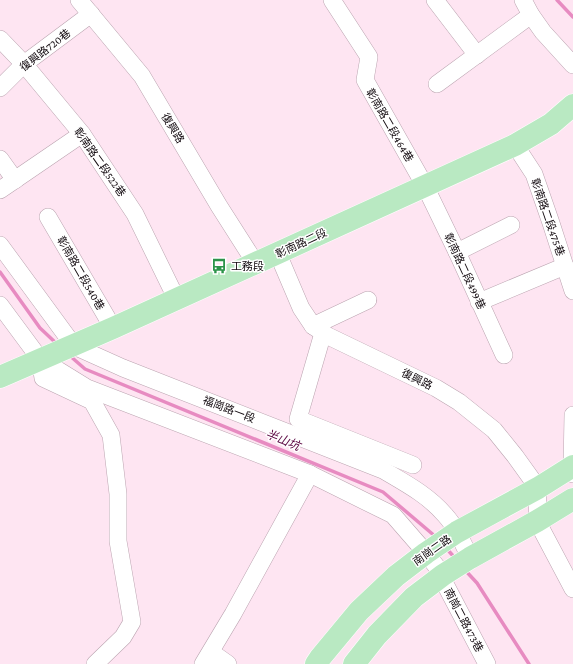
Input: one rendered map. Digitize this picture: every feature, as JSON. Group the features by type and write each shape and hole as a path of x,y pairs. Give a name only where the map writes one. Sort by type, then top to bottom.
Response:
{"main road":[{"name":"彰南路二段","path":"0,377 177,300 515,146 551,124 573,105"},
{"name":"南崗二路","path":"316,664 359,611 396,576 426,553 457,532 572,469"},
{"path":"354,664 377,635 414,597 443,575 573,499"}],"street":[{"name":"復興路","path":"79,0 142,76 219,206 256,264"},
{"name":"彰南路二段464巷","path":"332,0 369,57 365,80 425,186"},
{"path":"435,0 477,55"},
{"path":"523,0 543,32 573,65"},
{"name":"復興路720巷","path":"0,88 24,64 91,14"},
{"path":"437,84 531,15"},
{"name":"彰南路二段522巷","path":"0,39 24,64 82,134 135,214 177,300"},
{"path":"0,190 82,134"},
{"name":"彰南路二段475巷","path":"515,146 534,174 552,223 566,255 573,292"},
{"path":"0,159 15,180"},
{"name":"彰南路二段499巷","path":"425,186 504,355"},
{"name":"彰南路二段540巷","path":"48,217 113,328"},
{"path":"457,252 511,226"},
{"name":"福崗路一段","path":"0,245 58,352 87,388 310,474 393,515 443,575"},
{"name":"復興路","path":"278,254 301,308 318,329 328,336 436,388 459,402 494,430 538,488"},
{"path":"479,302 566,255"},
{"path":"368,300 318,329 298,419 413,465"},
{"name":"福崗路一段","path":"0,305 58,352 123,368 383,470 422,494 445,515 457,532 470,558"},
{"path":"58,352 43,378 92,401 111,435 118,494 118,541 132,622 123,637 95,664"},
{"path":"572,469 573,415"},
{"path":"228,664 207,658 310,474"},
{"path":"538,488 537,521 573,589"},
{"name":"南崗二路473巷","path":"443,575 444,582 487,664"}],"waterway":[{"path":"557,0 573,17"},
{"name":"半山坑","path":"0,272 40,328 57,344"},
{"name":"半山坑","path":"69,355 85,369 383,492 436,537"},
{"name":"半山坑","path":"446,548 455,558"},
{"name":"半山坑","path":"464,569 477,583 529,664"}],"place":[{"name":"工務段","path":"219,266"}]}
